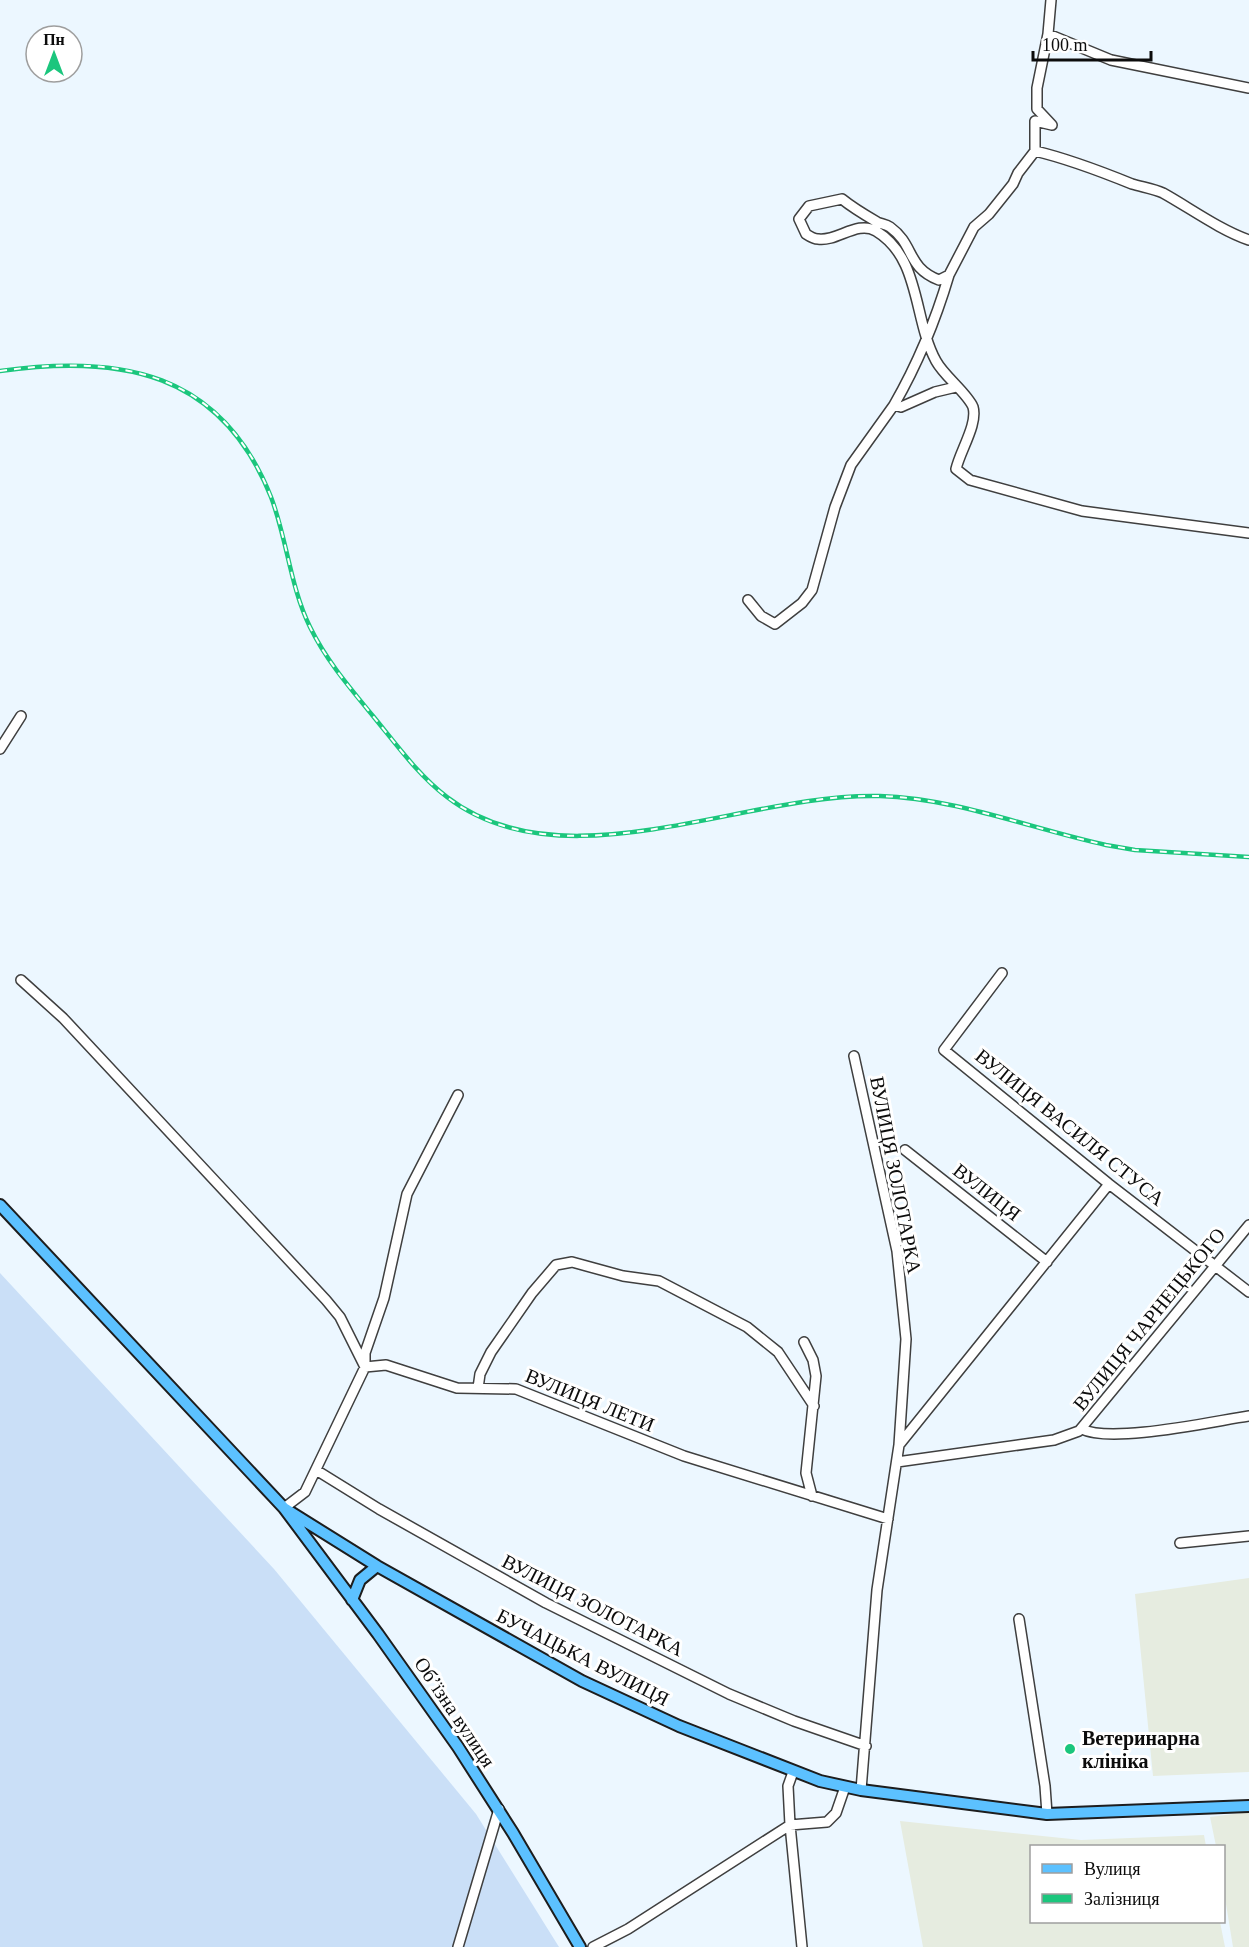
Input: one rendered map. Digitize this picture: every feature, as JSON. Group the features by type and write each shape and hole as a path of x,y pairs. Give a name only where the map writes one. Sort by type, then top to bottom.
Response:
{"main road":[{"path":"0,1205 284,1508"},
{"name":"БУЧАЦЬКА ВУЛИЦЯ","path":"284,1508 377,1566 616,1698 793,1772 861,1790 1047,1814 1249,1806"},
{"name":"Обʼїзна вулиця","path":"284,1508 444,1727 499,1809 580,1947"},
{"path":"352,1600 360,1580 377,1566"}],"street":[{"path":"748,600 761,616 776,624 802,603 812,590 835,507 851,465 894,405 909,378 942,301 949,275 974,227 989,214 1035,151 1035,121 1052,125 1037,110 1037,88 1048,34 1051,0"},
{"path":"1048,34 1111,60 1249,88"},
{"path":"1035,151 1072,160 1162,193 1179,204 1195,210 1215,225 1249,240"},
{"path":"949,275 939,280 925,275 917,267 912,254 890,227 855,209 842,199 809,206 799,219 806,234 819,240 857,228 873,229 893,243 901,254 920,302 926,336 936,362 972,406 974,418 956,469 970,480 1082,511 1249,533"},
{"path":"894,405 901,407 935,392 956,387"},
{"path":"0,749 21,716"},
{"name":"ВУЛИЦЯ ВАСИЛЯ СТУСА","path":"1002,973 944,1050 1109,1184 1249,1292"},
{"path":"21,980 63,1018 326,1299 340,1317 365,1367"},
{"name":"ВУЛИЦЯ ЗОЛОТАРКА","path":"854,1056 897,1251 906,1339 899,1445 876,1596 861,1790"},
{"path":"284,1508 303,1495 365,1367 365,1353 387,1289 407,1194 458,1095"},
{"name":"ВУЛИЦЯ","path":"905,1150 1047,1263"},
{"path":"899,1445 1109,1184"},
{"name":"ВУЛИЦЯ ЧАРНЕЦЬКОГО","path":"897,1462 1060,1439 1082,1429 1249,1225"},
{"path":"478,1388 487,1358 531,1293 556,1265 567,1262 585,1264 623,1276 659,1281 738,1322 778,1352 814,1406"},
{"path":"804,1342 815,1367 814,1406 806,1477 812,1496"},
{"name":"ВУЛИЦЯ ЛЕТИ","path":"365,1367 383,1364 442,1385 516,1389 684,1456 888,1519"},
{"path":"1082,1429 1097,1433 1167,1430 1249,1416"},
{"name":"ВУЛИЦЯ ЗОЛОТАРКА","path":"316,1470 379,1509 546,1603 729,1694 794,1721 866,1746"},
{"path":"1180,1543 1249,1536"},
{"path":"1020,1619 1045,1786 1047,1814"},
{"path":"793,1772 789,1786 790,1825 802,1947"},
{"path":"594,1947 628,1929 790,1825 804,1822 823,1824 830,1820 844,1787"},
{"path":"458,1947 499,1809"}],"shaded area":[{"path":"0,1273 274,1569 476,1814 559,1947 0,1947"},
{"path":"1249,1578 1249,1772 1153,1776 1135,1594"},
{"path":"1249,1812 1249,1947 1233,1947 1225,1898 1225,1845 1216,1845 1210,1817"},
{"path":"900,1821 1081,1840 1204,1835 1206,1845 1030,1845 1030,1923 1220,1923 1225,1947 923,1947"}],"railway":[{"path":"0,371 44,366 86,366 125,370 162,380 195,397 224,422 250,455 271,497 303,611 316,639 331,662 426,779 447,797 494,823 545,834 600,835 657,829 827,799 880,796 937,802 1106,845 1135,850 1249,857"}],"place":[{"name":"Ветеринарна клініка","path":"1070,1749"}]}
